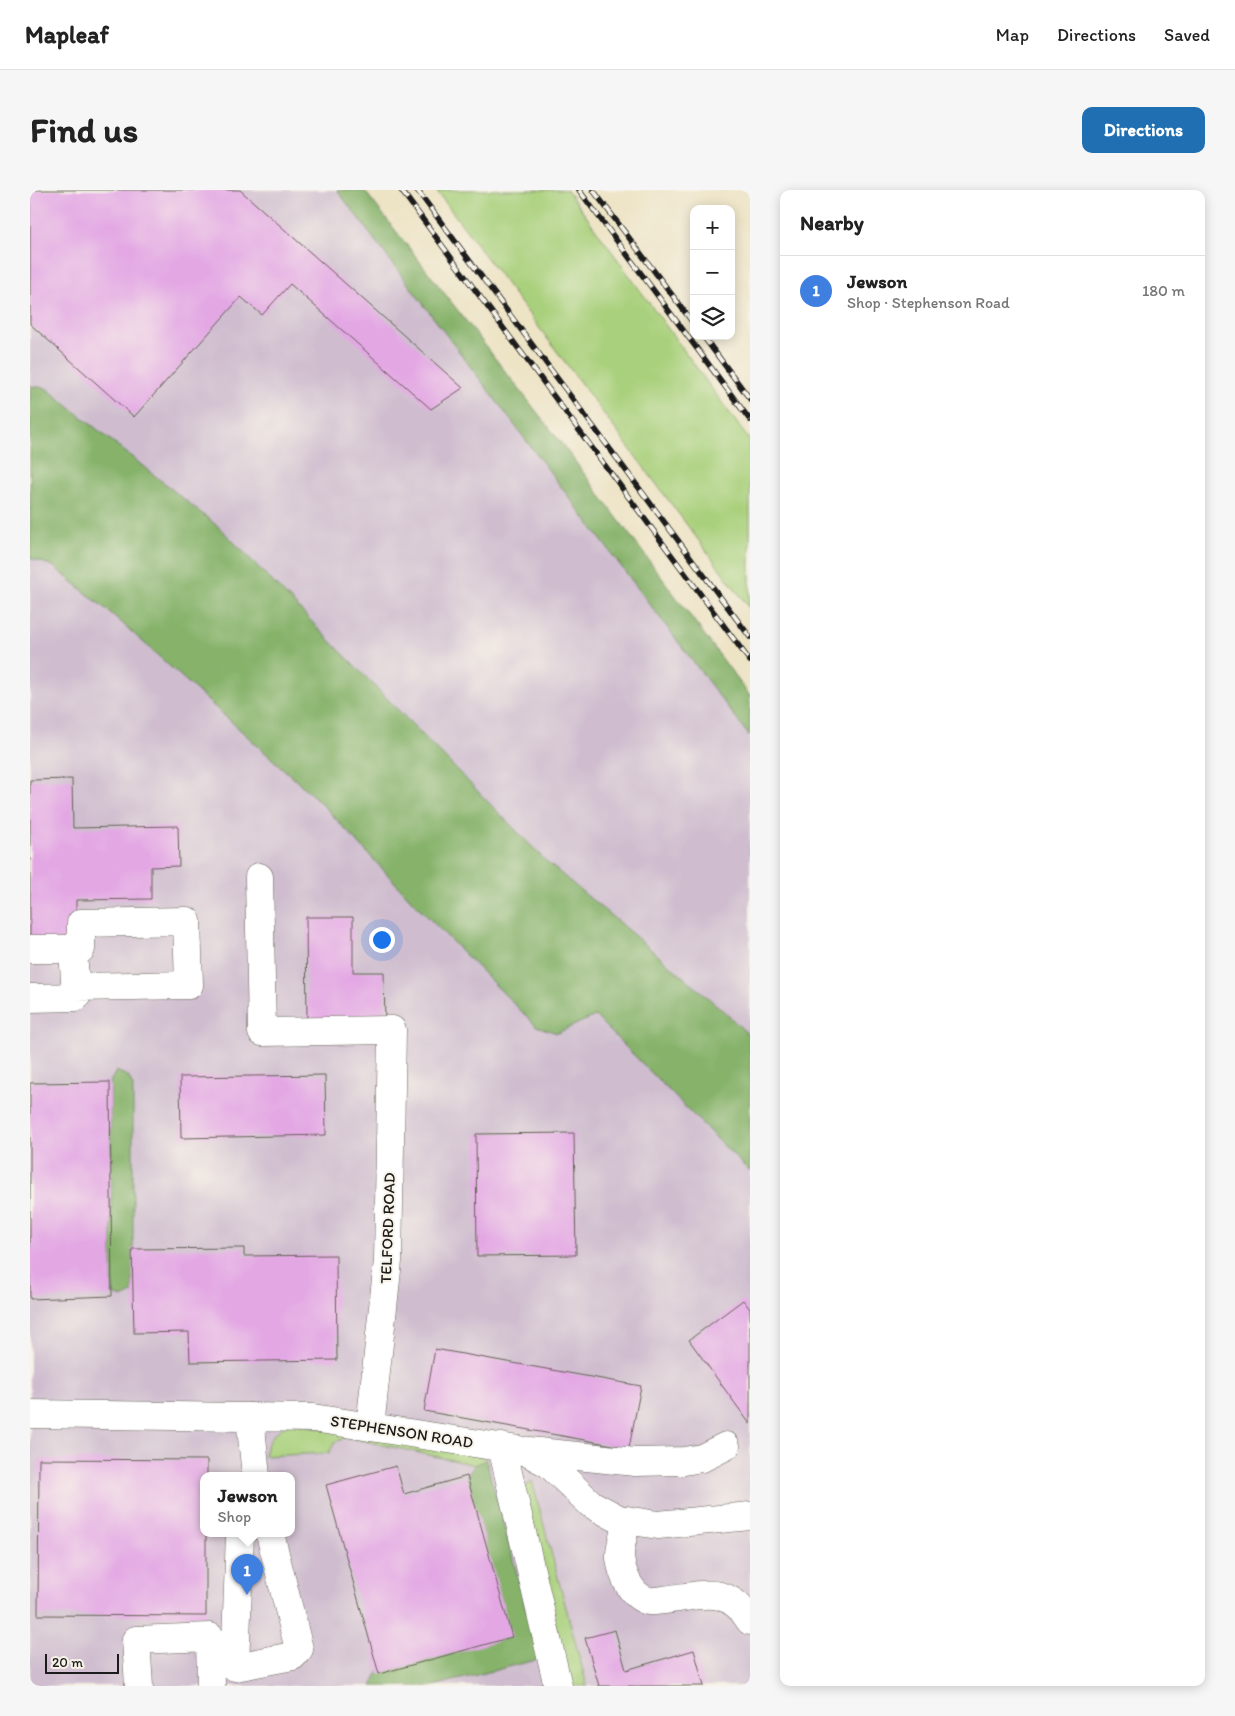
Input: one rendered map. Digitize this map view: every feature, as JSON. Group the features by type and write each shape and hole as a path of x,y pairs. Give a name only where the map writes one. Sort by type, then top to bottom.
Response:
{"street":[{"name":"TELFORD ROAD","path":"259,877 262,1032 392,1030 388,1261 370,1427"},
{"path":"30,949 81,949 81,923 187,921 189,985 75,987"},
{"path":"30,998 76,997 73,949"},
{"name":"STEPHENSON ROAD","path":"30,1414 313,1418 513,1449 549,1464 592,1504 619,1519 658,1526 750,1516"},
{"path":"250,1417 253,1472"},
{"path":"558,1686 513,1449 635,1462 684,1462 702,1458 726,1446"},
{"path":"627,1520 620,1557 625,1577 634,1592 649,1601 701,1593 720,1594 734,1602 750,1621"},
{"path":"235,1667 240,1537"},
{"path":"212,1686 235,1667 293,1656 299,1649 271,1537"},
{"path":"139,1686 136,1640 210,1638 212,1686"}],"shaded area":[{"path":"30,190 337,190 750,737 750,1686 30,1686"}],"green space":[{"path":"337,190 364,190 565,448 750,696 750,737"},
{"path":"436,190 567,190 750,441 750,609"},
{"path":"30,386 46,388 221,529 546,861 719,1007 750,1036 750,1172 595,1016 557,1033 536,1026 415,904 320,802 113,615 53,566 30,558"},
{"path":"116,1071 128,1076 133,1086 133,1293 122,1298 112,1293 110,1082"},
{"path":"290,1423 481,1456 486,1460 475,1465 347,1437 335,1442 329,1453 264,1456 272,1436"},
{"path":"486,1460 540,1659 433,1686 372,1686 467,1476 475,1465"},
{"path":"532,1481 587,1686 569,1686 524,1488"}],"building":[{"path":"30,190 240,190 463,388 431,409 290,284 262,315 241,297 134,417 30,324"},
{"path":"72,779 73,828 178,826 179,866 151,867 151,899 76,900 76,939 30,940 30,780"},
{"path":"306,917 353,917 353,972 384,972 385,1022 307,1023"},
{"path":"325,1075 326,1135 181,1138 180,1077"},
{"path":"110,1082 112,1296 30,1299 30,1083"},
{"path":"574,1133 576,1255 477,1256 476,1134"},
{"path":"244,1248 244,1256 336,1255 337,1360 190,1362 189,1332 134,1333 132,1249"},
{"path":"743,1300 750,1309 750,1424 689,1340"},
{"path":"435,1349 641,1386 629,1448 424,1411"},
{"path":"39,1459 207,1460 207,1472 200,1472 200,1537 206,1537 206,1616 38,1615"},
{"path":"396,1466 404,1494 467,1476 512,1637 379,1674 326,1485"},
{"path":"615,1630 626,1670 694,1650 704,1686 599,1686 585,1638"}],"railway":[{"path":"401,190 750,661"},
{"path":"417,190 750,637"},
{"path":"579,190 750,420"},
{"path":"593,190 690,319"},
{"path":"706,340 750,399"}],"place":[{"name":"Jewson","path":"247,1595"}]}
